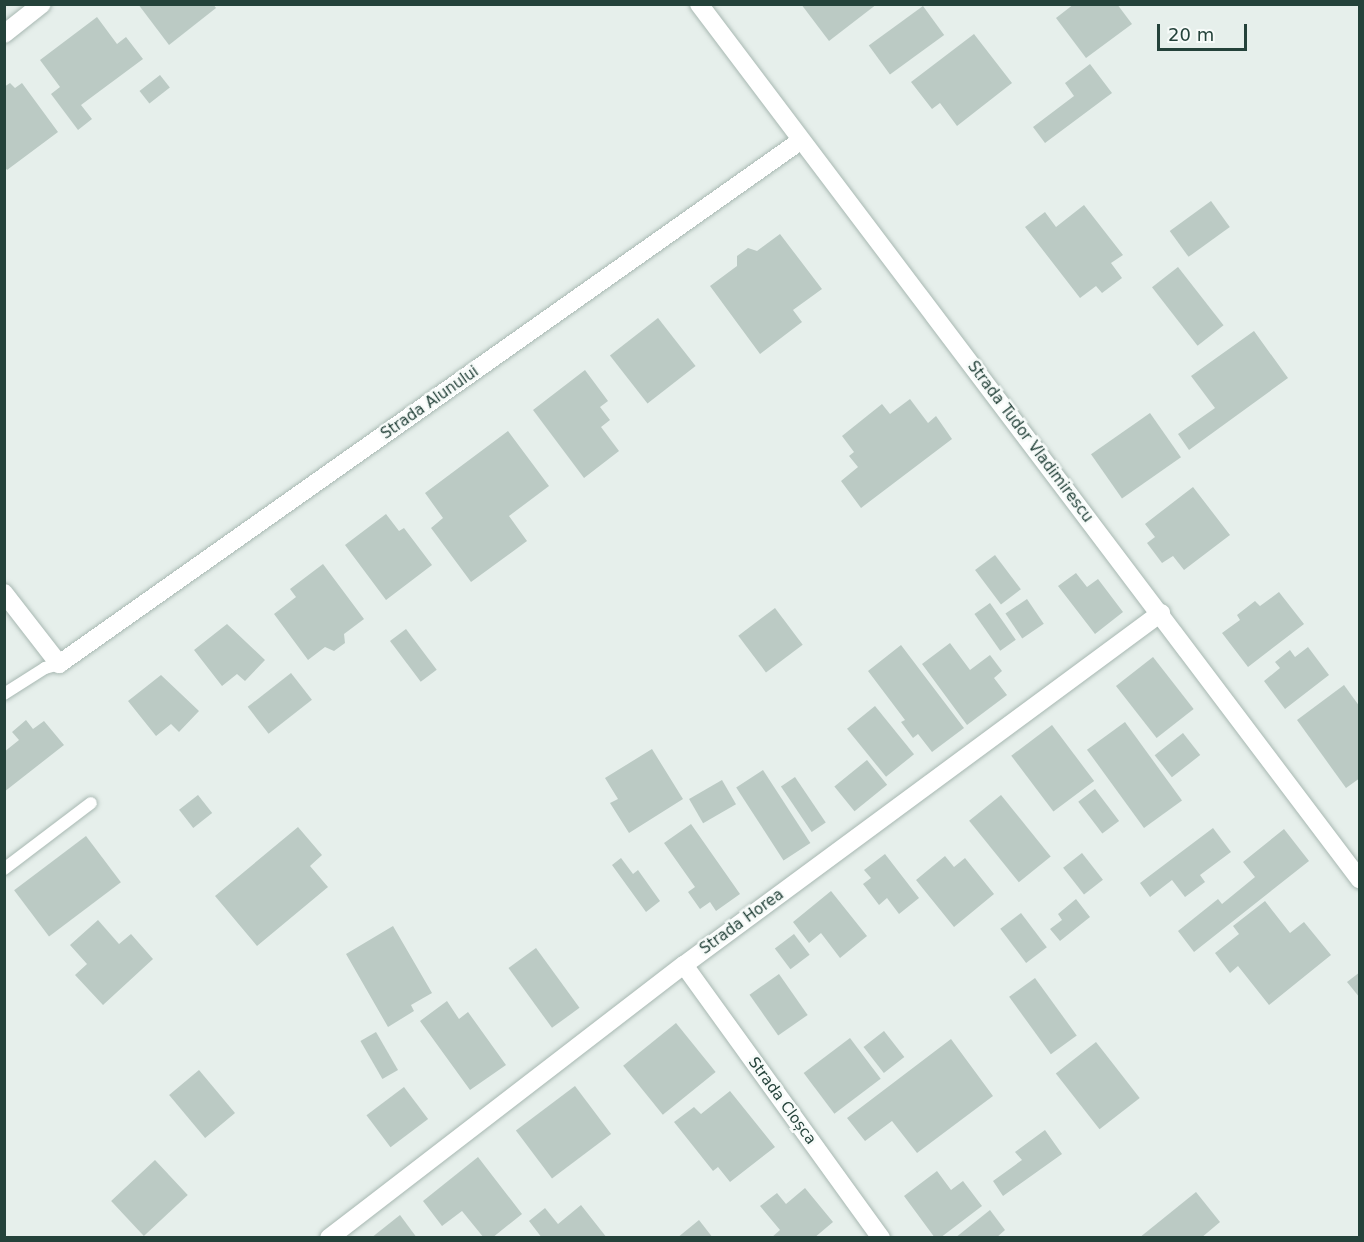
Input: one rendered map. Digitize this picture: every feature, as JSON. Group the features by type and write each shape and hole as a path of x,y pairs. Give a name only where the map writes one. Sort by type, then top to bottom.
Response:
{"street":[{"path":"4,34 42,4"},
{"name":"Strada Tudor Vladimirescu","path":"699,4 800,141 1161,613 1359,880"},
{"name":"Strada Alunului","path":"59,664 800,141"},
{"path":"4,594 59,664"},
{"name":"Strada Horea","path":"329,1238 684,965 1161,613"},
{"name":"Strada Cloșca","path":"684,965 881,1238"}],"lane":[{"path":"4,694 45,668 59,664"},
{"path":"4,869 91,803"}],"building":[{"path":"138,4 213,4 216,8 169,45"},
{"path":"801,4 877,4 829,41"},
{"path":"1074,4 1117,4 1132,24 1086,58 1056,18"},
{"path":"923,6 944,35 890,75 869,45"},
{"path":"97,17 117,44 126,37 143,59 81,105 92,119 78,130 51,94 60,87 40,60"},
{"path":"974,34 1012,83 957,126 940,103 932,109 911,82"},
{"path":"1090,64 1112,93 1045,143 1033,127 1074,96 1065,83"},
{"path":"160,75 170,88 149,104 140,91"},
{"path":"10,83 15,88 22,83 58,132 7,170 4,166 4,87"},
{"path":"1211,201 1230,227 1189,257 1170,231"},
{"path":"1084,205 1123,255 1111,263 1122,278 1102,293 1096,286 1080,298 1025,227 1045,212 1056,227"},
{"path":"780,234 822,289 793,310 802,322 760,354 710,286 737,266 737,256 748,248 757,251"},
{"path":"1178,267 1224,325 1198,346 1152,287"},
{"path":"658,318 696,366 647,404 610,356"},
{"path":"1254,331 1288,378 1189,450 1178,434 1215,408 1191,376"},
{"path":"585,370 608,401 600,407 610,420 601,427 619,451 584,478 533,410"},
{"path":"910,399 928,423 936,416 952,439 861,508 841,481 858,467 849,456 854,452 842,436 882,404 890,414"},
{"path":"1150,413 1181,457 1122,499 1091,454"},
{"path":"508,431 549,486 509,516 527,541 471,582 431,528 443,518 425,493"},
{"path":"1193,487 1230,535 1184,570 1173,556 1162,563 1147,543 1155,537 1145,524"},
{"path":"386,514 399,531 404,528 432,565 386,600 345,545"},
{"path":"995,555 1021,589 1001,604 975,570"},
{"path":"323,564 364,619 344,634 345,643 334,651 325,647 308,660 274,614 296,597 290,589"},
{"path":"1076,573 1087,587 1098,579 1123,612 1095,634 1058,586"},
{"path":"1279,592 1304,624 1248,667 1222,633 1240,620 1237,615 1255,601 1260,606"},
{"path":"1027,599 1044,624 1022,638 1005,614"},
{"path":"990,603 1016,640 1000,651 974,614"},
{"path":"775,608 803,645 766,672 738,636"},
{"path":"227,624 265,660 245,681 237,674 222,686 194,650"},
{"path":"406,629 437,670 421,682 390,641"},
{"path":"950,643 970,670 990,655 1002,671 994,678 1007,695 967,725 922,664"},
{"path":"901,645 964,728 932,752 918,734 913,738 901,722 905,720 868,671"},
{"path":"1308,647 1329,675 1285,709 1264,681 1280,668 1275,662 1290,650 1295,657"},
{"path":"1153,657 1194,709 1157,738 1116,686"},
{"path":"291,673 312,700 269,734 248,707"},
{"path":"161,675 199,711 179,732 171,724 156,736 128,701"},
{"path":"1344,685 1360,707 1360,778 1346,788 1297,720"},
{"path":"875,706 914,754 886,777 847,729"},
{"path":"26,720 33,729 44,721 64,745 4,792 4,752 19,740 12,732"},
{"path":"1125,722 1182,800 1144,828 1087,750"},
{"path":"1052,725 1094,781 1053,812 1011,756"},
{"path":"1183,733 1200,755 1172,777 1155,755"},
{"path":"652,749 683,799 629,833 610,803 618,799 605,778"},
{"path":"867,760 887,785 854,811 834,786"},
{"path":"763,770 810,843 784,860 736,787"},
{"path":"795,777 826,823 812,832 781,787"},
{"path":"722,780 736,804 703,823 689,799"},
{"path":"1095,789 1119,821 1102,834 1078,802"},
{"path":"198,795 212,813 193,828 179,810"},
{"path":"1001,795 1051,856 1019,882 969,821"},
{"path":"691,824 740,894 716,911 710,902 700,909 688,892 695,887 664,843"},
{"path":"298,827 322,855 310,866 328,887 257,946 215,896"},
{"path":"1213,828 1231,852 1200,875 1205,882 1185,897 1172,880 1150,897 1140,883"},
{"path":"1284,829 1309,861 1194,952 1178,931 1218,899 1222,904 1255,877 1243,862"},
{"path":"86,836 121,882 49,936 14,890"},
{"path":"1082,853 1103,880 1084,895 1063,868"},
{"path":"885,854 919,898 899,914 887,898 879,905 863,884 871,878 864,870"},
{"path":"945,856 954,867 965,858 994,894 954,927 916,880"},
{"path":"621,858 633,874 638,870 660,901 646,912 612,865"},
{"path":"831,891 867,936 840,958 821,933 809,943 793,922"},
{"path":"1076,899 1090,917 1060,941 1050,929 1062,920 1058,914"},
{"path":"1265,901 1290,933 1304,922 1331,955 1269,1005 1238,966 1230,973 1215,953 1239,934 1233,926"},
{"path":"1021,913 1047,947 1026,963 1000,929"},
{"path":"98,920 119,944 131,934 153,959 103,1005 75,975 87,964 70,945"},
{"path":"393,926 432,993 411,1005 414,1011 388,1027 346,954"},
{"path":"794,934 810,955 790,969 775,948"},
{"path":"536,948 579,1008 552,1028 508,968"},
{"path":"1360,972 1360,998 1347,982"},
{"path":"779,974 808,1015 778,1036 750,995"},
{"path":"1035,978 1077,1035 1051,1054 1009,997"},
{"path":"447,1001 459,1019 468,1012 506,1065 470,1090 420,1021"},
{"path":"676,1023 716,1072 663,1115 623,1066"},
{"path":"884,1031 904,1057 884,1073 864,1047"},
{"path":"376,1032 398,1070 382,1079 360,1041"},
{"path":"850,1038 881,1079 834,1114 804,1073"},
{"path":"951,1039 993,1096 917,1153 892,1121 865,1141 847,1118"},
{"path":"1096,1042 1140,1098 1100,1129 1056,1073"},
{"path":"199,1070 235,1113 205,1138 169,1095"},
{"path":"575,1086 611,1134 552,1178 516,1131"},
{"path":"404,1087 428,1119 391,1147 366,1115"},
{"path":"730,1091 775,1147 730,1182 718,1167 713,1171 674,1122 694,1107 701,1114"},
{"path":"1045,1130 1062,1154 1003,1196 993,1181 1022,1160 1015,1152"},
{"path":"478,1157 522,1214 492,1238 484,1238 462,1211 442,1226 423,1201"},
{"path":"155,1160 188,1195 144,1236 111,1201"},
{"path":"937,1171 951,1190 963,1181 982,1206 940,1238 935,1238 904,1196"},
{"path":"805,1188 833,1222 814,1238 771,1238 780,1230 760,1206 777,1193 786,1204"},
{"path":"1196,1192 1220,1222 1201,1238 1139,1238"},
{"path":"581,1205 607,1238 542,1238 529,1221 545,1208 558,1224"},
{"path":"990,1210 1005,1230 996,1238 955,1238"},
{"path":"400,1215 417,1238 371,1238"},
{"path":"699,1220 713,1238 677,1238"}]}
